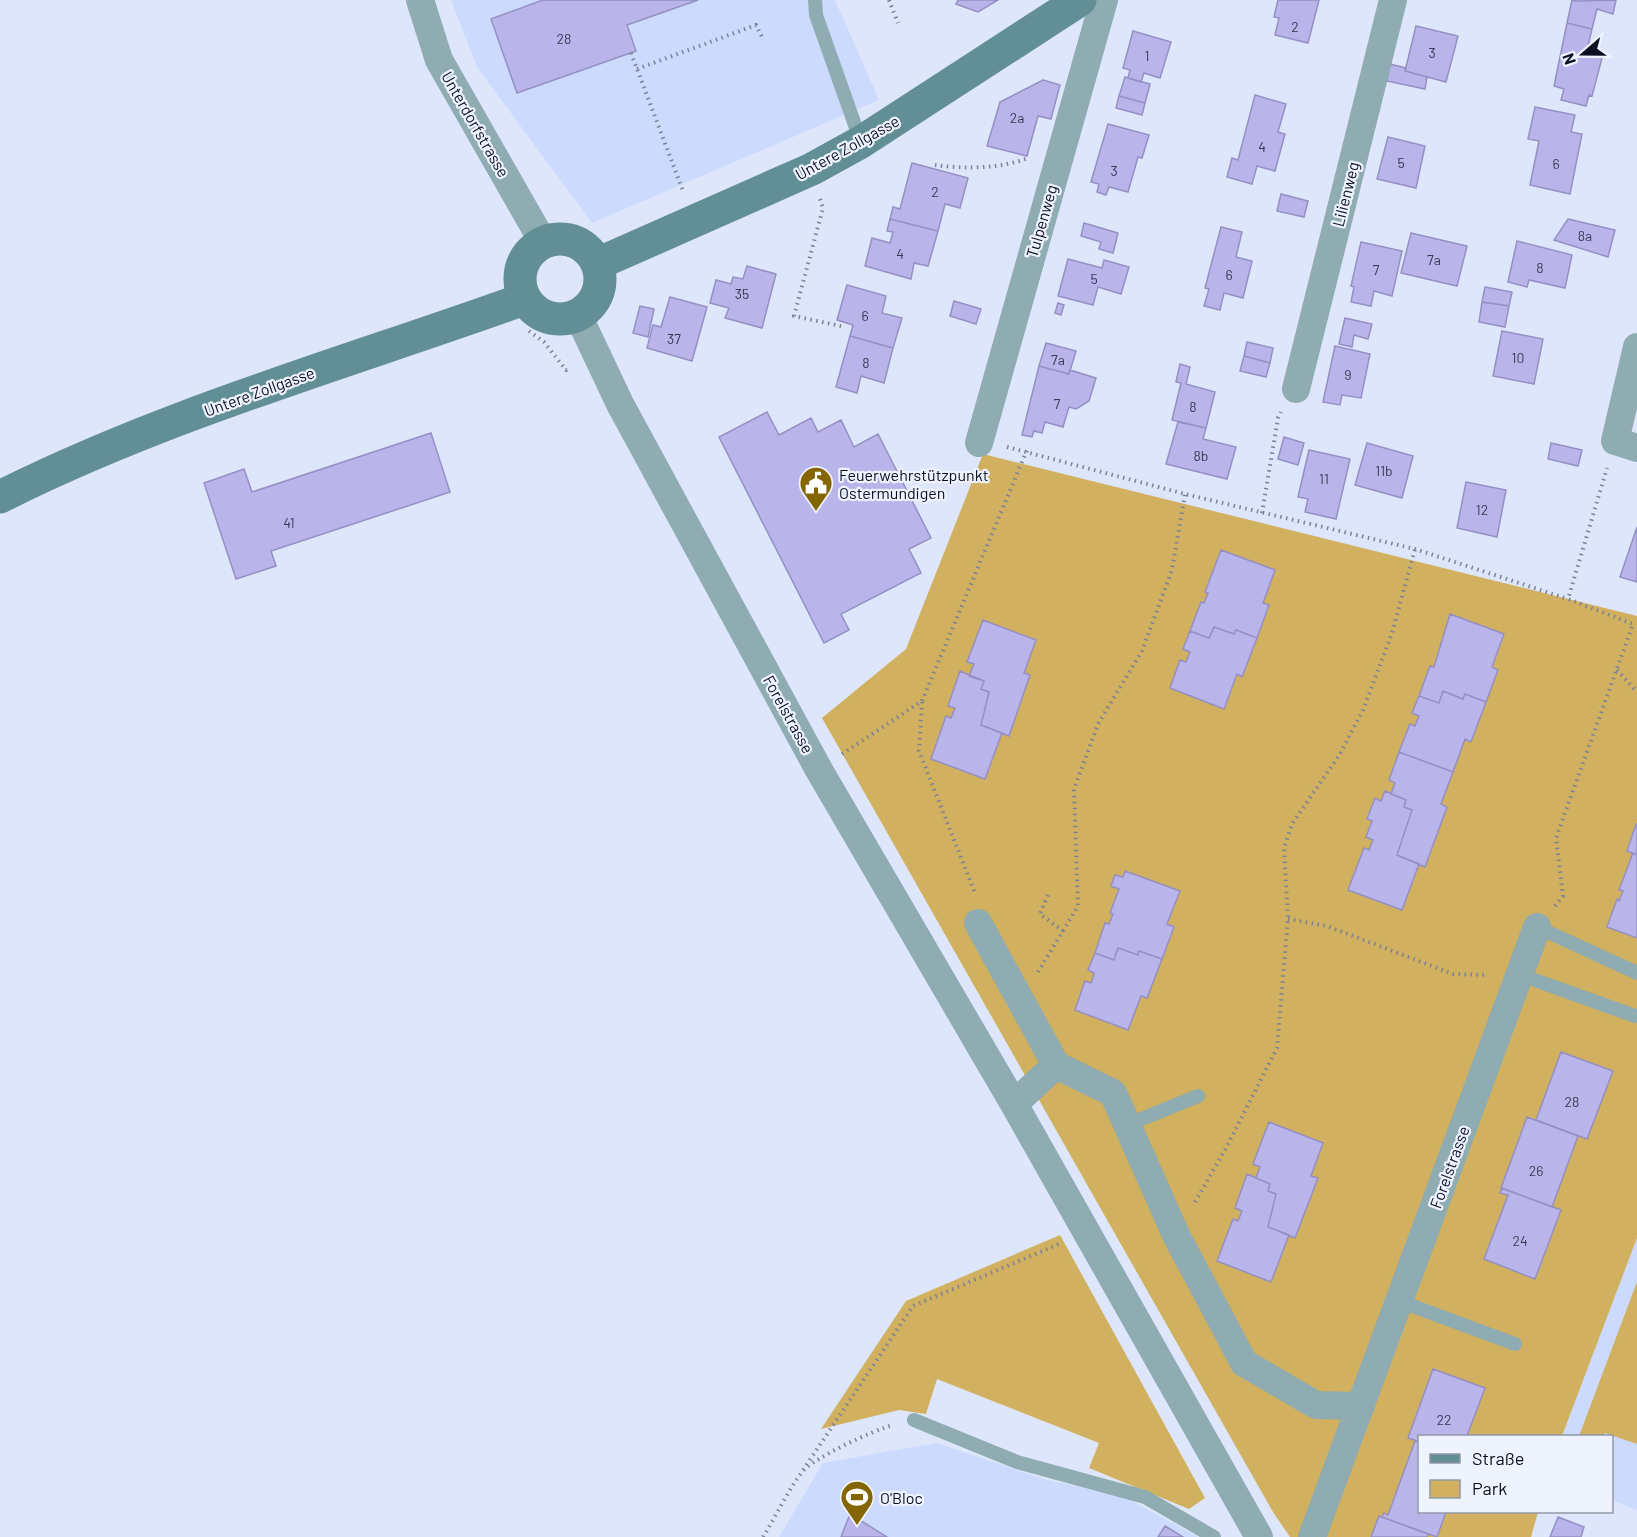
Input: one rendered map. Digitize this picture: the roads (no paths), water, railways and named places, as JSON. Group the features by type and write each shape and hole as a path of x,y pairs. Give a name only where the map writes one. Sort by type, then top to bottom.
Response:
{"street":[{"name":"Unterdorfstrasse","path":"420,0 439,60 543,242"},
{"name":"Untere Zollgasse","path":"597,264 695,223 812,169 861,142 1080,0"},
{"name":"Tulpenweg","path":"979,443 1104,0"},
{"name":"Lilienweg","path":"1296,389 1393,0"},
{"path":"555,238 568,239 585,248 597,264 600,275 595,299 578,315 554,319 542,315 524,298 520,288 522,266 533,248 555,238"},
{"name":"Untere Zollgasse","path":"0,497 47,474 160,427 274,384 524,298"},
{"name":"Forelstrasse","path":"578,315 620,404 819,770 1014,1104 1259,1537"},
{"path":"1626,444 1637,347"},
{"path":"978,923 1022,999 1056,1065 1113,1094 1176,1235 1245,1363 1316,1405 1361,1406"},
{"name":"Forelstrasse","path":"1312,1537 1538,927"},
{"path":"1014,1104 1056,1065"}],"lane":[{"path":"815,0 816,15 861,142"},
{"path":"1538,927 1637,974"},
{"path":"1521,975 1635,1016"},
{"path":"1127,1125 1198,1096"},
{"path":"1399,1301 1515,1344"},
{"path":"914,1420 1017,1462 1145,1497 1214,1537"}],"place":[{"name":"Feuerwehrstützpunkt Ostermundigen","path":"816,512"},
{"name":"O'Bloc","path":"857,1526"}]}
